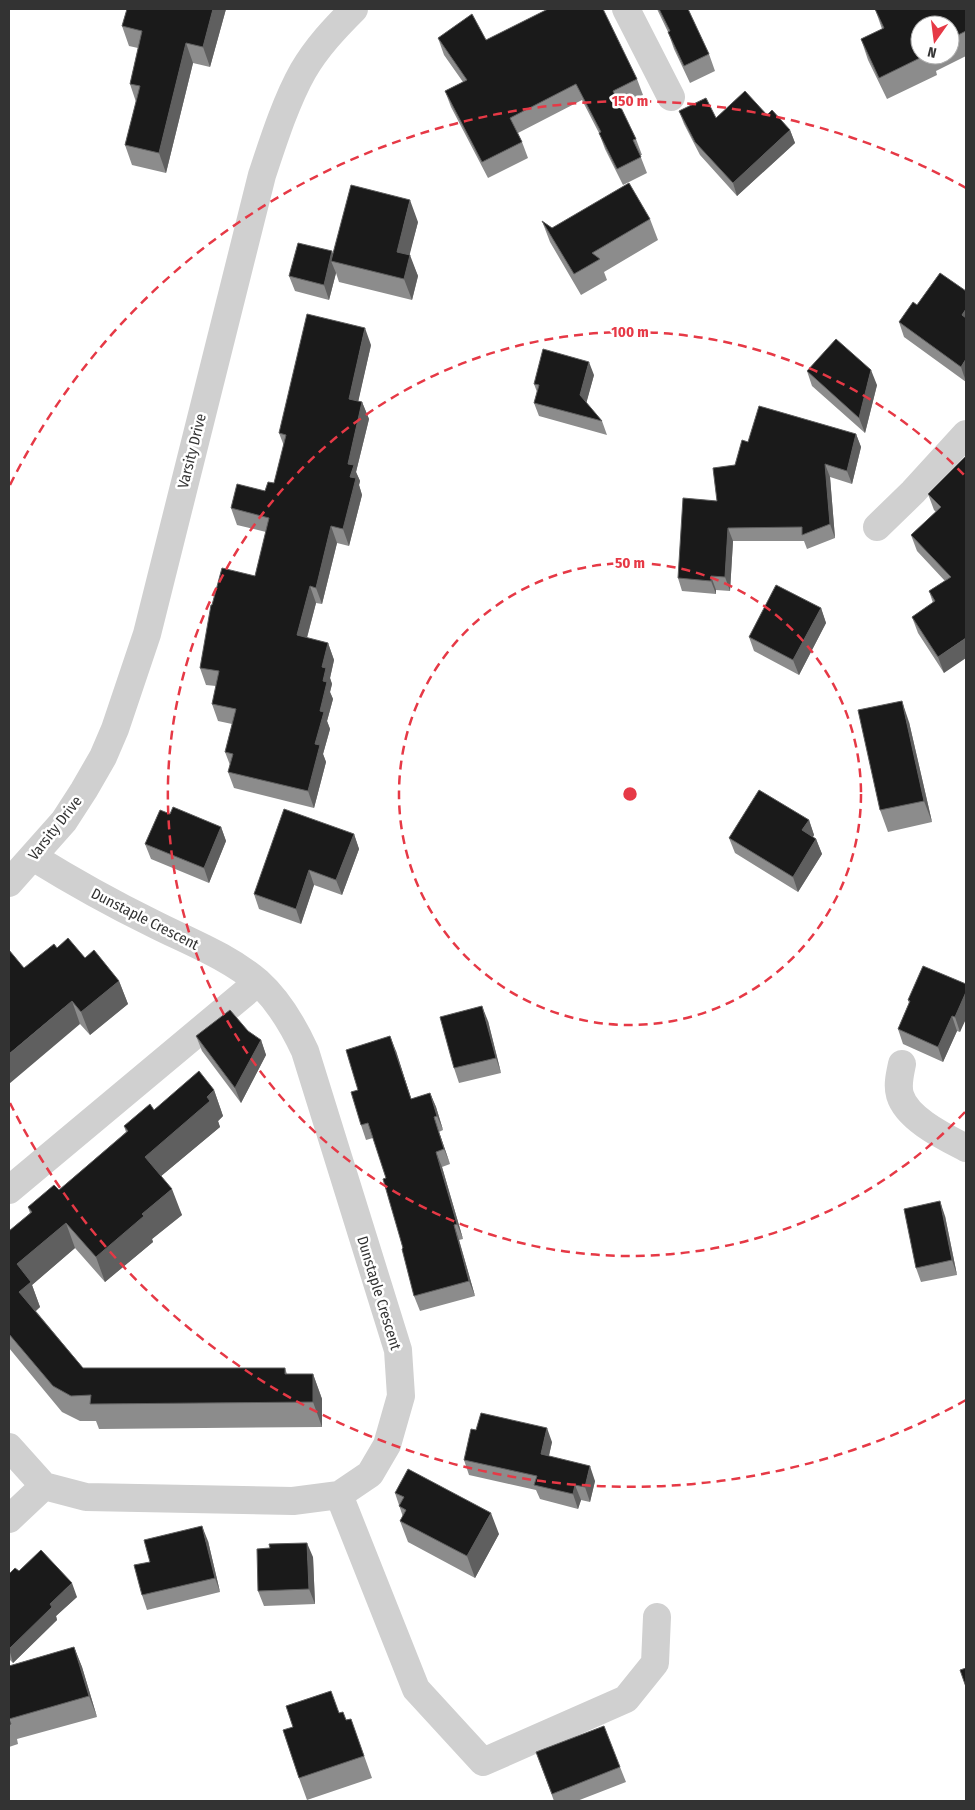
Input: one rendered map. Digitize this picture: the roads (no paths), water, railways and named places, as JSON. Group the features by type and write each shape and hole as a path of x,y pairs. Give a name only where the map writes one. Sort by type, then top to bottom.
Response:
{"street":[{"name":"Varsity Drive","path":"9,883 64,821 103,757 115,730 147,634 226,317 271,148 302,72 332,31 354,9"},
{"path":"626,9 671,97"},
{"path":"877,527 913,492 966,434"},
{"name":"Dunstaple Crescent","path":"33,857 114,905 225,959 258,982 278,1003 294,1027 305,1051 398,1350 400,1396 387,1445 370,1474 339,1495 293,1501 86,1497 44,1486"},
{"path":"9,1190 258,982"},
{"path":"902,1064 899,1082 900,1094 905,1106 937,1132 966,1148"},
{"path":"9,1447 44,1486 9,1520"},
{"path":"339,1495 416,1689 483,1762 626,1699 655,1663 657,1617"}]}
